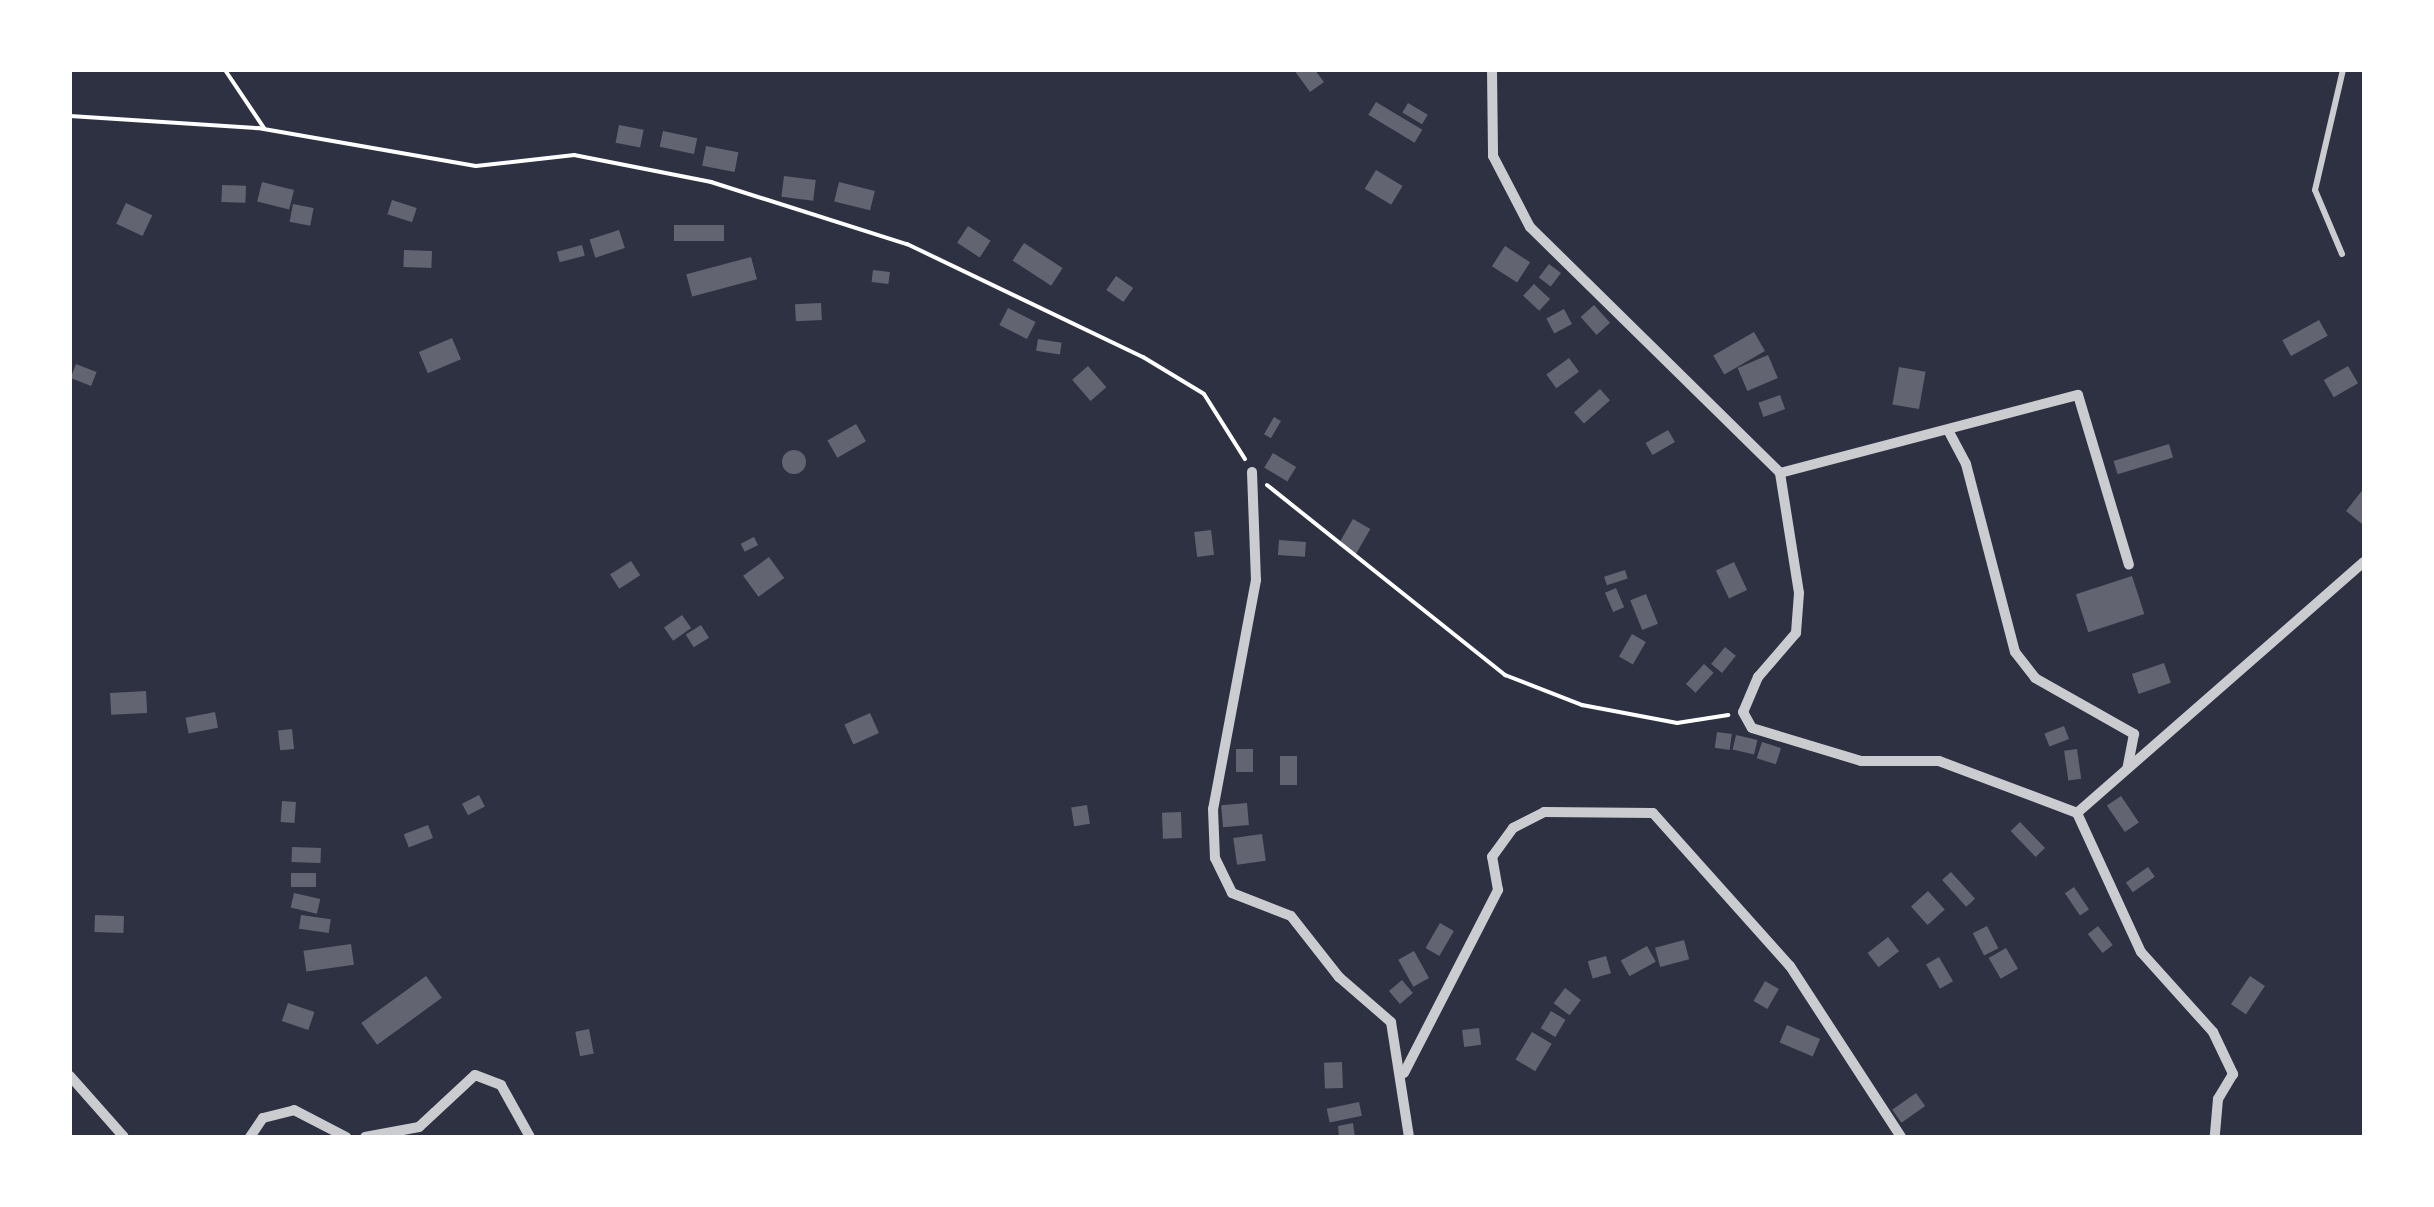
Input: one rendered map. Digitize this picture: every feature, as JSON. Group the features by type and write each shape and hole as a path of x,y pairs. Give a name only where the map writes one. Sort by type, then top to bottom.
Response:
{"street":[{"path":"1492,70 1493,156 1530,227 1780,474 1800,593 1796,633 1758,677 1743,712 1752,728 1782,742 1861,762 1938,760 2077,814 2142,952 2213,1032 2233,1074 2218,1099 2214,1137"},
{"path":"1780,474 1857,446 1948,430 2078,396 2129,564"},
{"path":"1948,430 1966,464 2015,652 2035,678 2134,734 2128,766"},
{"path":"1252,472 1256,580 1213,809 1215,858 1232,892 1291,916 1339,978 1391,1022 1404,1074 1409,1137"},
{"path":"2077,814 2364,562"},
{"path":"1404,1074 1475,942 1498,890 1492,857 1513,828 1560,810 1653,813 1790,966 1901,1137"},
{"path":"366,1137 419,1128 475,1075 502,1086 530,1137"},
{"path":"70,1076 124,1137"},
{"path":"250,1137 263,1118 294,1110 346,1137"}],"lane":[{"path":"2342,254 2315,190 2343,70"}],"path":[{"path":"225,70 265,130"},
{"path":"70,116 265,130 476,166 574,154 711,182 906,244 1204,394 1252,472 1505,675 1582,705 1678,724 1743,712"}],"building":[{"path":"1294,70 1315,70 1324,82 1310,92"},
{"path":"1376,102 1422,130 1415,143 1368,115"},
{"path":"1408,103 1428,115 1422,124 1402,112"},
{"path":"619,125 644,130 640,147 616,143"},
{"path":"663,131 697,138 694,154 660,147"},
{"path":"706,146 738,152 735,172 702,166"},
{"path":"1376,170 1403,186 1391,205 1365,189"},
{"path":"784,176 816,180 813,201 781,197"},
{"path":"262,182 294,190 289,209 257,201"},
{"path":"839,182 875,191 870,210 834,201"},
{"path":"222,185 246,186 245,203 221,202"},
{"path":"392,200 417,208 412,222 387,214"},
{"path":"126,203 152,215 143,236 116,224"},
{"path":"293,204 314,208 310,226 290,222"},
{"path":"674,225 724,225 724,241 674,241"},
{"path":"968,226 991,241 980,257 957,243"},
{"path":"619,230 625,248 595,258 590,240"},
{"path":"1024,243 1063,268 1051,286 1013,261"},
{"path":"582,245 585,256 560,262 557,252"},
{"path":"1505,246 1530,262 1517,282 1492,266"},
{"path":"404,250 432,251 431,268 403,267"},
{"path":"751,257 757,279 692,297 686,274"},
{"path":"1549,264 1561,273 1551,287 1539,278"},
{"path":"873,270 890,272 888,284 872,282"},
{"path":"1116,276 1133,288 1123,302 1106,290"},
{"path":"1534,284 1550,299 1539,311 1523,296"},
{"path":"821,303 822,320 796,321 795,304"},
{"path":"1594,305 1610,323 1597,335 1581,317"},
{"path":"1008,308 1036,322 1027,339 999,325"},
{"path":"1564,309 1572,324 1554,333 1546,318"},
{"path":"2319,320 2328,336 2291,356 2282,340"},
{"path":"1754,332 1765,351 1724,375 1713,356"},
{"path":"452,338 461,359 428,373 419,352"},
{"path":"1038,339 1062,343 1060,355 1036,351"},
{"path":"1768,355 1778,378 1747,391 1738,368"},
{"path":"1569,358 1579,372 1556,388 1546,374"},
{"path":"76,364 97,372 91,386 71,378"},
{"path":"1088,366 1106,387 1091,401 1072,380"},
{"path":"2348,366 2358,383 2334,397 2324,380"},
{"path":"1899,367 1926,372 1919,409 1892,404"},
{"path":"1600,389 1610,400 1584,424 1574,412"},
{"path":"1780,395 1785,409 1764,417 1758,403"},
{"path":"1274,417 1281,421 1271,438 1264,434"},
{"path":"856,424 866,441 837,458 827,440"},
{"path":"1668,430 1675,442 1652,455 1645,443"},
{"path":"2169,444 2173,457 2118,474 2114,461"},
{"path":"794,450 803,453 803,471 794,474 785,471 782,462 785,453"},
{"path":"1273,453 1296,467 1287,481 1264,468"},
{"path":"2364,488 2364,521 2362,524 2346,511"},
{"path":"1353,519 1370,529 1355,555 1338,545"},
{"path":"1211,530 1214,555 1197,557 1194,532"},
{"path":"754,537 758,545 745,552 741,544"},
{"path":"1279,540 1306,542 1305,557 1278,555"},
{"path":"769,557 784,578 758,597 743,576"},
{"path":"631,561 640,575 619,589 610,575"},
{"path":"1734,562 1747,590 1729,599 1716,570"},
{"path":"1625,570 1628,579 1607,585 1604,577"},
{"path":"2132,576 2144,614 2088,632 2076,594"},
{"path":"1616,588 1624,607 1613,612 1605,593"},
{"path":"1646,594 1658,624 1642,630 1630,600"},
{"path":"682,615 691,628 673,641 664,628"},
{"path":"701,625 709,638 694,647 686,635"},
{"path":"1632,634 1646,642 1633,665 1619,657"},
{"path":"1725,647 1736,656 1722,673 1711,664"},
{"path":"2164,663 2171,683 2139,694 2132,674"},
{"path":"1704,664 1714,673 1696,693 1686,684"},
{"path":"146,691 147,713 111,715 110,693"},
{"path":"215,712 218,728 189,733 186,718"},
{"path":"870,713 879,733 853,744 844,724"},
{"path":"2064,726 2069,739 2049,747 2044,734"},
{"path":"292,729 294,749 280,750 278,730"},
{"path":"1717,732 1732,734 1730,750 1715,748"},
{"path":"1736,735 1757,740 1754,755 1733,750"},
{"path":"1762,742 1781,748 1776,764 1757,758"},
{"path":"1236,749 1253,749 1253,772 1236,772"},
{"path":"2077,749 2081,779 2068,781 2064,751"},
{"path":"1280,756 1297,756 1297,785 1280,785"},
{"path":"479,795 485,807 468,815 462,804"},
{"path":"2121,796 2139,823 2125,832 2107,806"},
{"path":"282,801 296,802 295,823 281,822"},
{"path":"1247,803 1249,825 1223,827 1221,805"},
{"path":"1087,805 1090,824 1074,826 1071,808"},
{"path":"1181,812 1182,838 1163,839 1162,813"},
{"path":"2020,822 2045,848 2036,857 2011,831"},
{"path":"428,825 433,838 409,847 404,834"},
{"path":"1262,834 1266,861 1237,865 1233,838"},
{"path":"292,847 321,848 320,863 291,862"},
{"path":"2148,867 2155,877 2133,892 2126,882"},
{"path":"1951,872 1975,899 1966,907 1942,880"},
{"path":"291,873 316,873 316,887 291,887"},
{"path":"2074,887 2089,909 2080,916 2065,893"},
{"path":"1928,891 1945,910 1928,925 1911,906"},
{"path":"294,893 320,899 317,914 291,908"},
{"path":"95,915 124,916 123,933 94,932"},
{"path":"301,915 331,919 329,933 299,929"},
{"path":"1440,923 1454,931 1439,956 1426,948"},
{"path":"1987,926 1998,948 1984,956 1973,933"},
{"path":"2098,926 2113,945 2103,953 2088,934"},
{"path":"1888,937 1899,951 1879,967 1868,953"},
{"path":"1684,940 1689,959 1660,967 1655,948"},
{"path":"351,944 354,965 306,971 303,951"},
{"path":"1647,946 1656,962 1629,976 1621,961"},
{"path":"2006,948 2018,969 2001,979 1989,958"},
{"path":"1414,951 1429,978 1413,987 1398,960"},
{"path":"1606,956 1611,973 1593,979 1588,961"},
{"path":"1939,957 1953,981 1940,989 1926,964"},
{"path":"426,976 442,998 377,1045 361,1023"},
{"path":"2250,976 2265,986 2246,1014 2231,1004"},
{"path":"1402,980 1413,993 1400,1004 1389,991"},
{"path":"1765,981 1779,989 1767,1009 1754,1001"},
{"path":"1565,988 1581,1000 1570,1015 1554,1003"},
{"path":"288,1003 314,1012 308,1030 282,1021"},
{"path":"1551,1011 1566,1020 1555,1037 1541,1028"},
{"path":"1787,1025 1820,1039 1813,1057 1780,1042"},
{"path":"1479,1028 1481,1045 1464,1047 1462,1030"},
{"path":"589,1029 594,1054 580,1056 575,1032"},
{"path":"1532,1032 1552,1044 1535,1071 1516,1059"},
{"path":"1342,1062 1343,1088 1325,1089 1324,1063"},
{"path":"1916,1093 1925,1106 1901,1123 1892,1110"},
{"path":"1359,1102 1362,1116 1330,1123 1327,1109"},
{"path":"1353,1123 1355,1137 1339,1137 1338,1126"}]}
